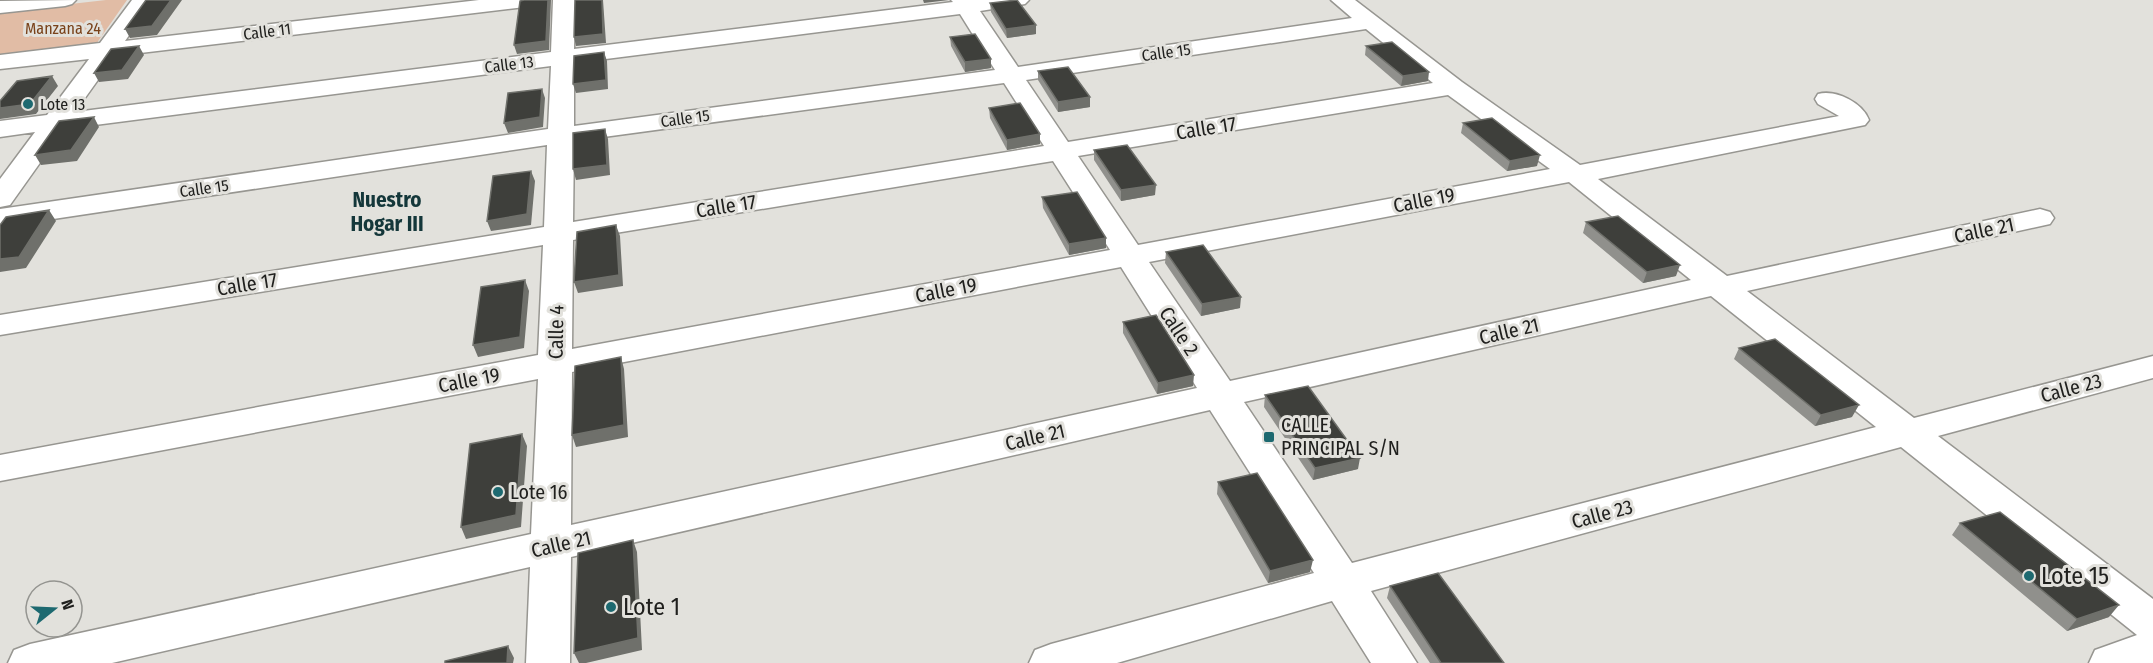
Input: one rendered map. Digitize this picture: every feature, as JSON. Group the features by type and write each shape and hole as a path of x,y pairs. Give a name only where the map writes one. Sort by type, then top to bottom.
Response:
{"street":[{"path":"0,7 65,0"},
{"path":"0,199 143,0"},
{"name":"Calle 11","path":"0,62 534,0"},
{"name":"Calle 4","path":"548,663 564,0"},
{"name":"Calle 13","path":"0,129 562,58 964,3 1018,0"},
{"path":"1342,0 1453,87 1575,174 2153,624"},
{"name":"Calle 2","path":"964,3 1395,663"},
{"name":"Calle 15","path":"0,218 561,135 1010,75 1370,22"},
{"name":"Calle 17","path":"0,325 1453,87"},
{"name":"Calle 19","path":"0,468 1856,120 1854,114 1827,99"},
{"name":"Calle 21","path":"30,663 1220,395 1717,285 1749,282 2040,218"},
{"name":"Calle 23","path":"1051,663 1342,582 2153,367"},
{"path":"2111,663 2153,648"}],"green space":[{"name":"Manzana 24","path":"106,0 127,0 94,47 0,57 0,12"}],"building":[{"path":"146,0 171,0 152,26 125,29"},
{"path":"548,0 546,41 514,45 520,1"},
{"path":"575,0 602,0 603,34 574,37"},
{"path":"1017,0 1036,25 1006,29 990,3"},
{"path":"975,34 991,59 965,62 950,37"},
{"path":"1392,42 1429,72 1403,76 1366,46"},
{"path":"139,46 122,70 94,73 111,49"},
{"path":"604,52 606,80 573,84 574,56"},
{"path":"1068,67 1090,97 1058,102 1038,71"},
{"path":"52,76 30,104 0,108 0,101 17,81"},
{"path":"542,89 540,117 504,123 508,93"},
{"path":"1020,103 1040,134 1007,140 989,108"},
{"path":"94,117 71,150 35,155 59,121"},
{"path":"1492,118 1540,155 1510,161 1463,123"},
{"path":"605,129 607,165 573,169 573,133"},
{"path":"1127,145 1156,185 1121,190 1094,150"},
{"path":"531,171 527,214 487,221 493,176"},
{"path":"1077,192 1106,238 1069,244 1042,197"},
{"path":"49,210 19,257 0,259 0,225 6,217"},
{"path":"1618,216 1680,265 1647,272 1586,222"},
{"path":"616,225 619,275 574,282 577,232"},
{"path":"1203,245 1241,297 1202,304 1166,252"},
{"path":"525,280 520,337 473,345 481,287"},
{"path":"1156,315 1194,375 1158,383 1123,322"},
{"path":"1775,339 1859,405 1821,415 1739,348"},
{"path":"621,357 624,425 572,435 575,366"},
{"path":"1308,386 1360,458 1315,468 1265,395"},
{"name":"Lote 16","path":"522,434 516,515 461,527 470,444"},
{"path":"1257,473 1313,560 1270,571 1218,482"},
{"path":"2000,512 2119,605 2077,619 1960,523"},
{"name":"Lote 1","path":"633,540 638,638 574,653 578,553"},
{"path":"1438,573 1504,663 1441,663 1390,586"},
{"path":"508,646 507,663 445,663 445,661"}],"place":[{"name":"Lote 13","path":"28,104"},
{"name":"CALLE PRINCIPAL S/N","path":"1269,437"},
{"name":"Lote 16","path":"498,492"},
{"name":"Lote 15","path":"2029,576"},
{"name":"Lote 1","path":"611,607"}],"district":[{"name":"Nuestro Hogar III","path":"387,212"}]}
